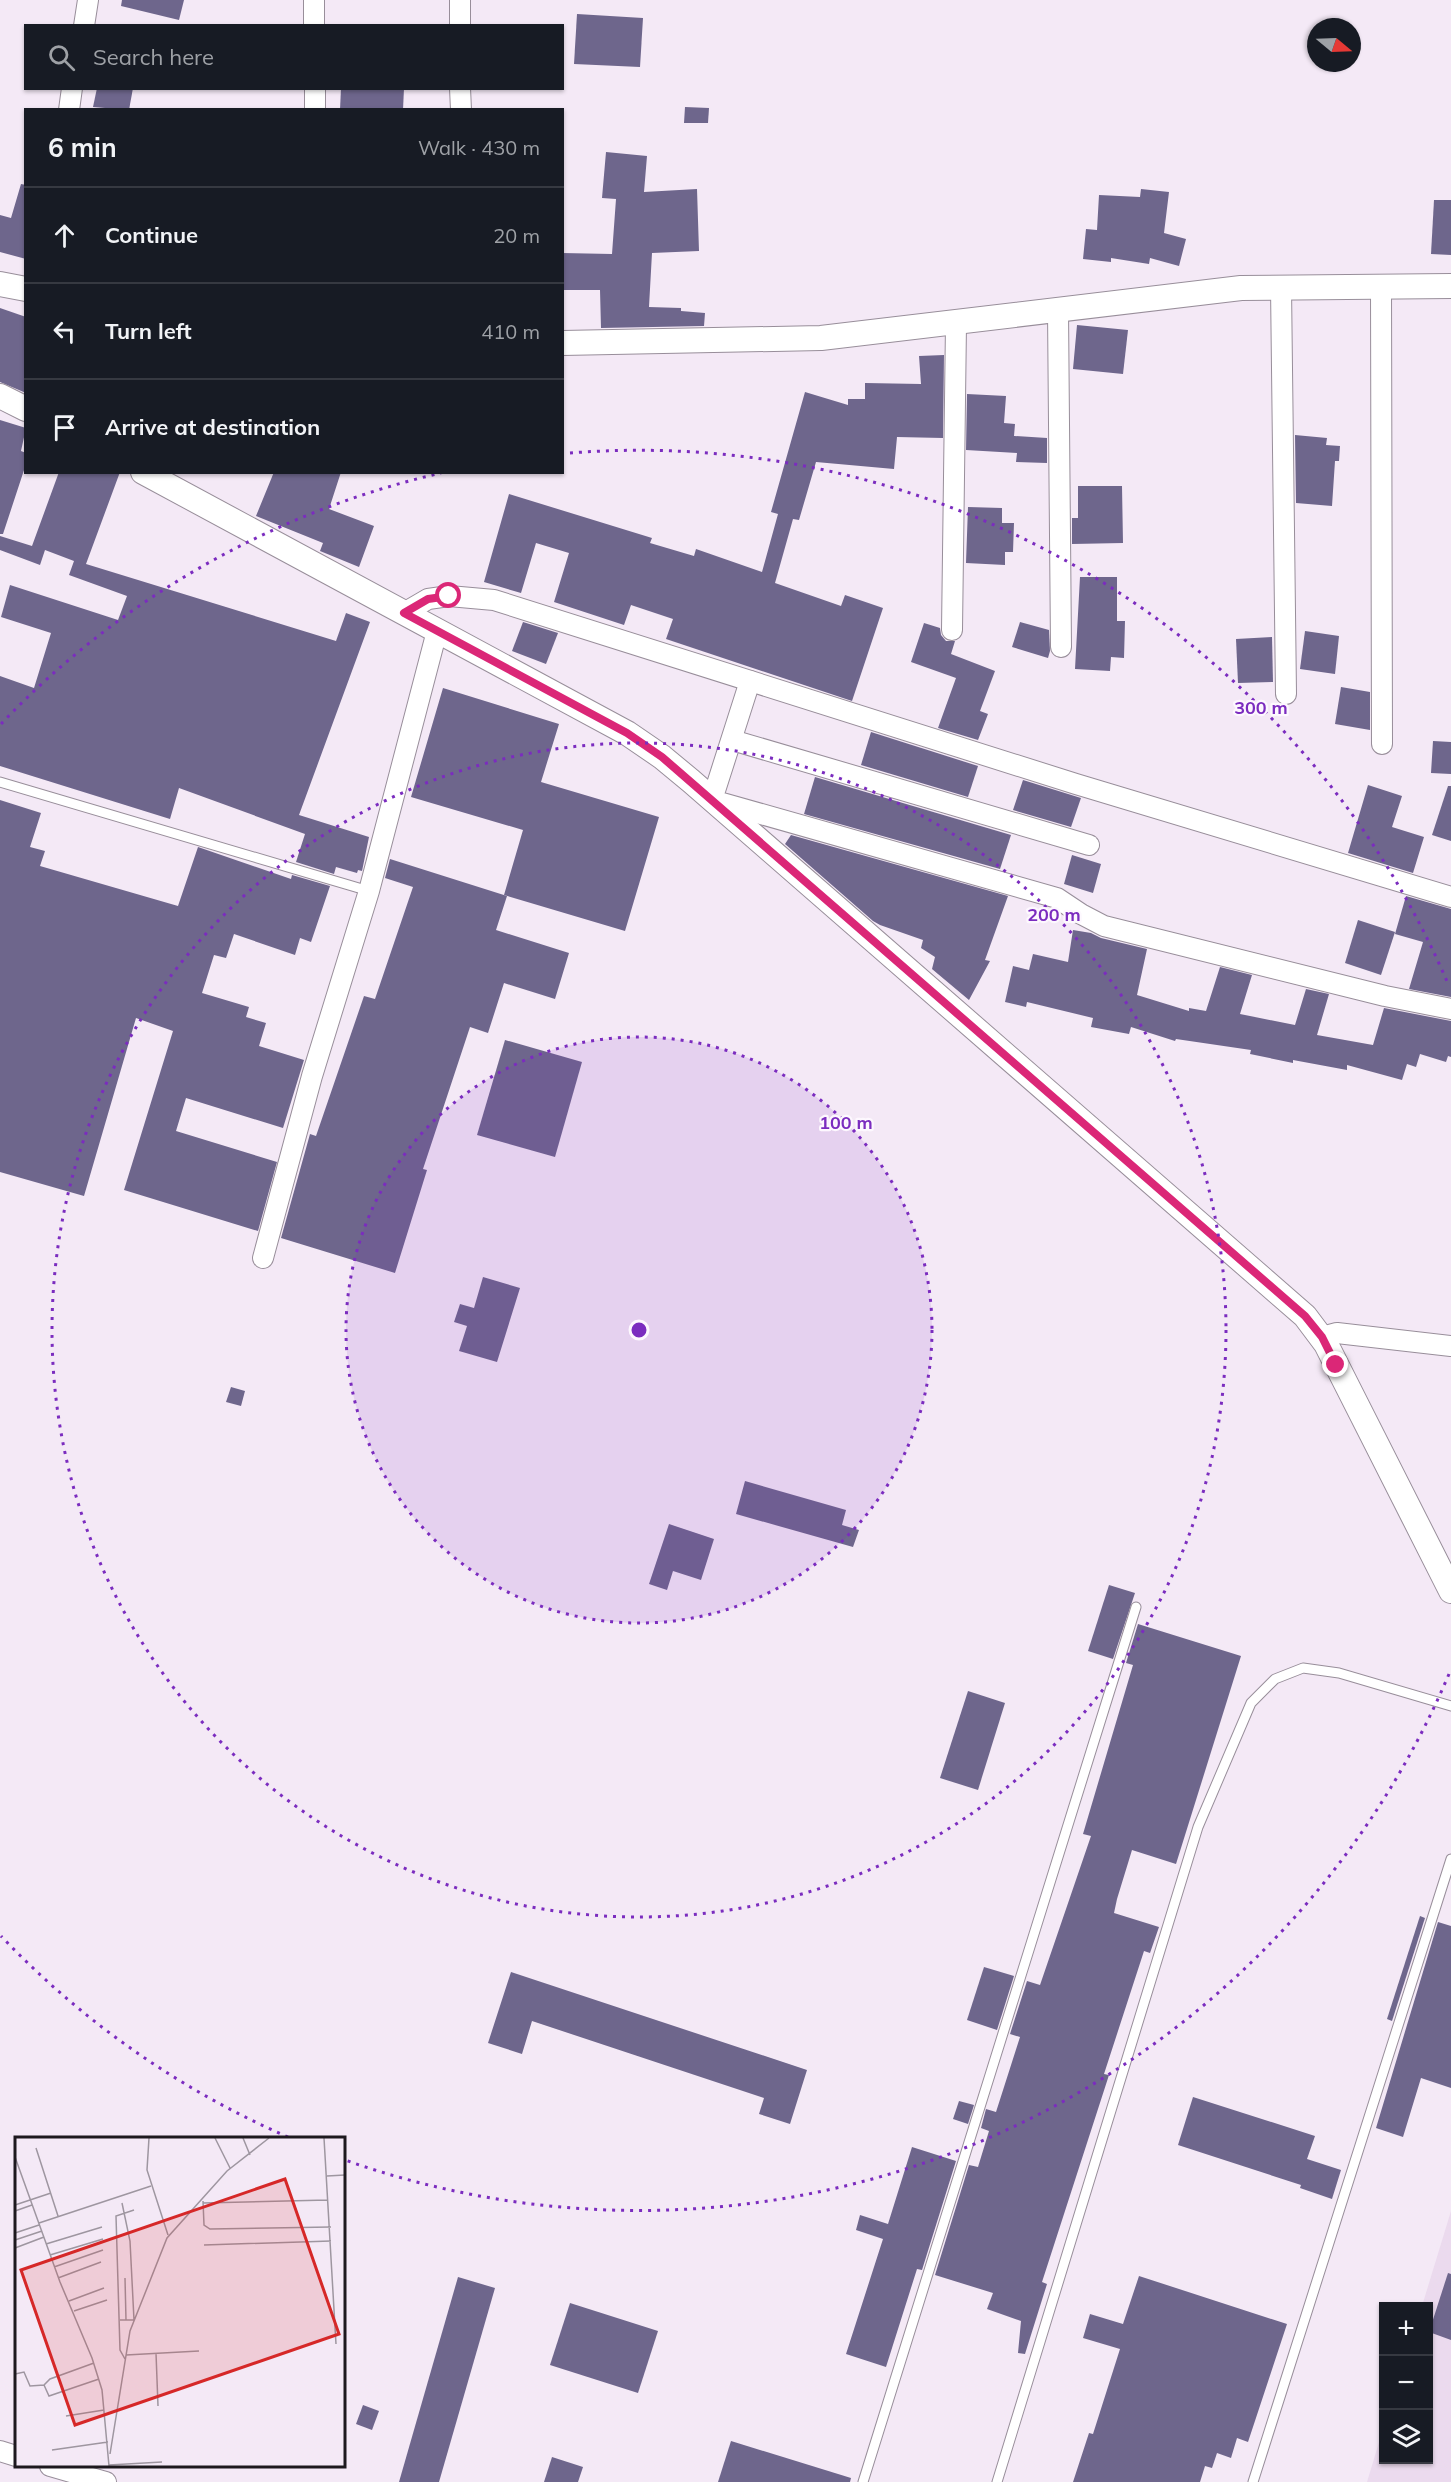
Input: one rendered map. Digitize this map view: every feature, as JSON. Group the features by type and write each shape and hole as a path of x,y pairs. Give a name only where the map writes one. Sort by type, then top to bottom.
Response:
{"street":[{"path":"84,24 88,0"},
{"path":"314,0 314,24"},
{"path":"460,0 460,24"},
{"path":"69,108 72,90"},
{"path":"315,90 315,108"},
{"path":"460,90 461,108"},
{"path":"0,284 24,289"},
{"path":"564,343 821,338 956,324 1241,288 1451,286"},
{"path":"1281,287 1286,694"},
{"path":"1381,287 1382,744"},
{"path":"1058,311 1061,646"},
{"path":"952,630 956,324"},
{"path":"0,396 24,408"},
{"path":"147,474 627,733 662,757 1316,1327 1451,1591"},
{"path":"404,613 428,599 449,596 494,600 1076,784 1451,897"},
{"path":"263,1258 312,1076 369,891 436,631"},
{"path":"712,800 750,681"},
{"path":"732,740 1089,845"},
{"path":"712,800 1057,898 1104,926 1385,996 1451,1009"},
{"path":"1322,1337 1337,1333 1451,1346"},
{"path":"0,2451 15,2456"},
{"path":"54,2467 106,2482"}],"lane":[{"path":"0,782 369,891"},
{"path":"863,2482 1136,1607"},
{"path":"997,2482 1198,1827 1251,1702 1275,1679 1303,1668 1339,1672 1451,1706"},
{"path":"1253,2482 1451,1859"}],"shaded area":[{"path":"1451,2211 1451,2482 1367,2482 1379,2442 1379,2464 1433,2464 1433,2302 1423,2302"}],"building":[{"path":"122,0 184,0 179,20 121,6"},
{"path":"577,14 643,18 640,67 574,64"},
{"path":"97,90 133,90 129,108 93,107"},
{"path":"341,90 404,90 403,108 340,108"},
{"path":"685,107 709,108 708,123 684,123"},
{"path":"606,152 647,156 644,192 697,189 699,251 652,253 649,307 681,308 681,311 705,313 704,326 601,328 600,290 564,290 564,253 612,254 616,199 602,198"},
{"path":"21,184 24,185 24,258 0,252 0,215 11,218"},
{"path":"1141,189 1169,192 1164,233 1186,239 1179,266 1150,258 1149,264 1111,258 1111,262 1083,259 1086,229 1097,230 1099,195 1140,197"},
{"path":"1434,200 1451,200 1451,255 1431,254"},
{"path":"0,308 24,316 24,392 0,382"},
{"path":"1077,325 1128,330 1123,374 1073,369"},
{"path":"944,355 943,438 897,437 894,469 816,462 799,520 793,519 775,583 841,606 845,595 883,608 852,701 666,639 673,619 631,605 624,625 554,602 569,553 536,543 521,593 484,582 509,494 652,538 650,543 694,556 696,549 762,572 778,514 771,512 805,392 848,405 848,399 865,399 865,383 921,384 919,356"},
{"path":"967,394 1006,396 1004,423 1015,424 1014,436 1047,438 1047,463 1016,462 1017,453 966,450"},
{"path":"0,420 24,427 21,451 24,452 24,470 3,534 0,534"},
{"path":"1295,435 1327,438 1326,445 1340,446 1339,461 1335,461 1332,506 1296,503"},
{"path":"58,474 119,474 86,564 336,641 346,613 370,622 299,815 369,837 362,871 358,870 357,873 336,867 334,874 296,862 305,834 179,788 170,819 0,766 0,676 34,688 51,633 1,617 10,585 118,620 127,596 69,575 74,561 45,550 40,565 0,550 0,536 32,546"},
{"path":"273,474 340,474 329,509 374,526 359,567 320,551 323,543 256,516"},
{"path":"1078,486 1122,486 1123,543 1072,544 1072,518 1078,518"},
{"path":"968,507 1002,508 1002,523 1014,523 1013,552 1005,552 1005,565 966,563"},
{"path":"1080,577 1117,577 1117,621 1125,621 1124,658 1111,657 1110,671 1075,669"},
{"path":"523,622 558,633 546,664 512,651"},
{"path":"1020,622 1049,630 1048,658 1012,647"},
{"path":"924,623 940,628 941,635 946,641 955,641 951,654 995,671 980,711 988,714 978,740 938,728 956,678 911,662"},
{"path":"1305,631 1339,636 1335,674 1300,669"},
{"path":"1272,637 1273,682 1238,683 1236,639"},
{"path":"1341,687 1370,692 1370,730 1335,724"},
{"path":"443,688 559,724 541,782 659,817 625,931 504,895 523,830 411,797"},
{"path":"871,732 978,766 968,797 861,765"},
{"path":"1433,741 1451,742 1451,774 1431,773"},
{"path":"815,777 1011,835 1000,869 804,814"},
{"path":"1023,780 1081,798 1071,827 1013,810"},
{"path":"1368,785 1402,796 1392,827 1424,837 1413,873 1348,853"},
{"path":"1448,786 1451,786 1451,841 1432,835"},
{"path":"0,800 41,813 30,847 45,851 40,866 178,906 198,847 291,879 292,875 330,886 311,942 300,938 295,955 234,934 226,958 214,955 202,993 249,1007 246,1017 266,1023 259,1046 304,1060 283,1128 186,1098 176,1131 277,1162 258,1231 124,1190 173,1031 136,1018 84,1196 0,1172"},
{"path":"791,835 1008,896 985,960 990,961 969,1000 932,969 935,957 921,948 923,940 873,921 785,844"},
{"path":"1072,855 1101,864 1093,893 1064,884"},
{"path":"390,859 507,896 496,930 569,953 555,999 504,983 488,1033 470,1027 423,1169 427,1170 395,1273 281,1238 310,1134 316,1136 364,996 375,999 413,887 385,878"},
{"path":"1406,896 1451,909 1451,997 1409,989 1423,942 1395,934"},
{"path":"1358,920 1395,932 1381,975 1345,963"},
{"path":"1073,930 1147,949 1137,995 1189,1011 1189,1008 1206,1011 1220,967 1252,975 1240,1014 1295,1025 1306,989 1329,994 1317,1035 1373,1045 1384,1008 1451,1021 1451,1057 1448,1056 1446,1062 1420,1054 1416,1067 1407,1064 1402,1080 1347,1065 1347,1070 1293,1060 1293,1063 1250,1054 1251,1050 1176,1039 1175,1041 1131,1027 1129,1034 1091,1027 1093,1018 1027,1002 1026,1007 1005,1002 1013,966 1029,970 1033,954 1068,962"},
{"path":"505,1040 582,1062 555,1157 477,1135"},
{"path":"483,1277 520,1288 497,1362 459,1351 467,1326 454,1322 460,1304 474,1308"},
{"path":"231,1387 245,1391 241,1406 226,1402"},
{"path":"745,1481 846,1510 842,1525 859,1530 853,1547 736,1514"},
{"path":"669,1524 714,1539 701,1580 673,1571 667,1590 649,1584"},
{"path":"1109,1585 1135,1593 1113,1659 1088,1651"},
{"path":"1138,1624 1241,1656 1176,1864 1132,1850 1114,1913 1159,1927 1150,1953 1144,1951 1104,2074 1109,2075 1042,2282 1047,2284 1025,2354 1018,2353 1021,2321 987,2309 993,2293 935,2275 969,2165 978,2167 989,2131 981,2128 986,2109 996,2112 1020,2037 1010,2034 1027,1981 1040,1985 1091,1836 1083,1834 1133,1665 1126,1663"},
{"path":"968,1691 1005,1703 978,1790 940,1778"},
{"path":"1420,1916 1425,1918 1392,2021 1387,2019"},
{"path":"1438,1922 1451,1926 1451,2088 1421,2078 1403,2137 1376,2128"},
{"path":"984,1967 1014,1976 997,2030 967,2020"},
{"path":"511,1972 807,2070 790,2124 759,2114 764,2098 532,2021 522,2054 488,2043"},
{"path":"1193,2097 1315,2136 1307,2159 1341,2170 1332,2199 1300,2188 1301,2185 1178,2145"},
{"path":"959,2101 974,2105 968,2124 953,2119"},
{"path":"912,2147 956,2161 922,2270 917,2269 886,2367 846,2354 883,2239 856,2230 860,2215 888,2224"},
{"path":"1448,2273 1451,2274 1451,2340 1433,2333 1433,2320"},
{"path":"1139,2276 1287,2324 1248,2442 1237,2438 1231,2458 1217,2453 1212,2468 1205,2466 1200,2482 1073,2482 1089,2433 1093,2434 1120,2349 1083,2338 1090,2314 1123,2324"},
{"path":"458,2277 495,2288 439,2482 399,2482"},
{"path":"570,2303 658,2331 638,2393 550,2365"},
{"path":"363,2405 379,2411 372,2430 356,2424"},
{"path":"731,2441 851,2478 850,2482 718,2482"},
{"path":"552,2457 583,2467 578,2482 544,2482"}],"route":[{"path":"449,596 428,599 404,613 627,733 662,757 1305,1316 1316,1327 1336,1365"}]}
